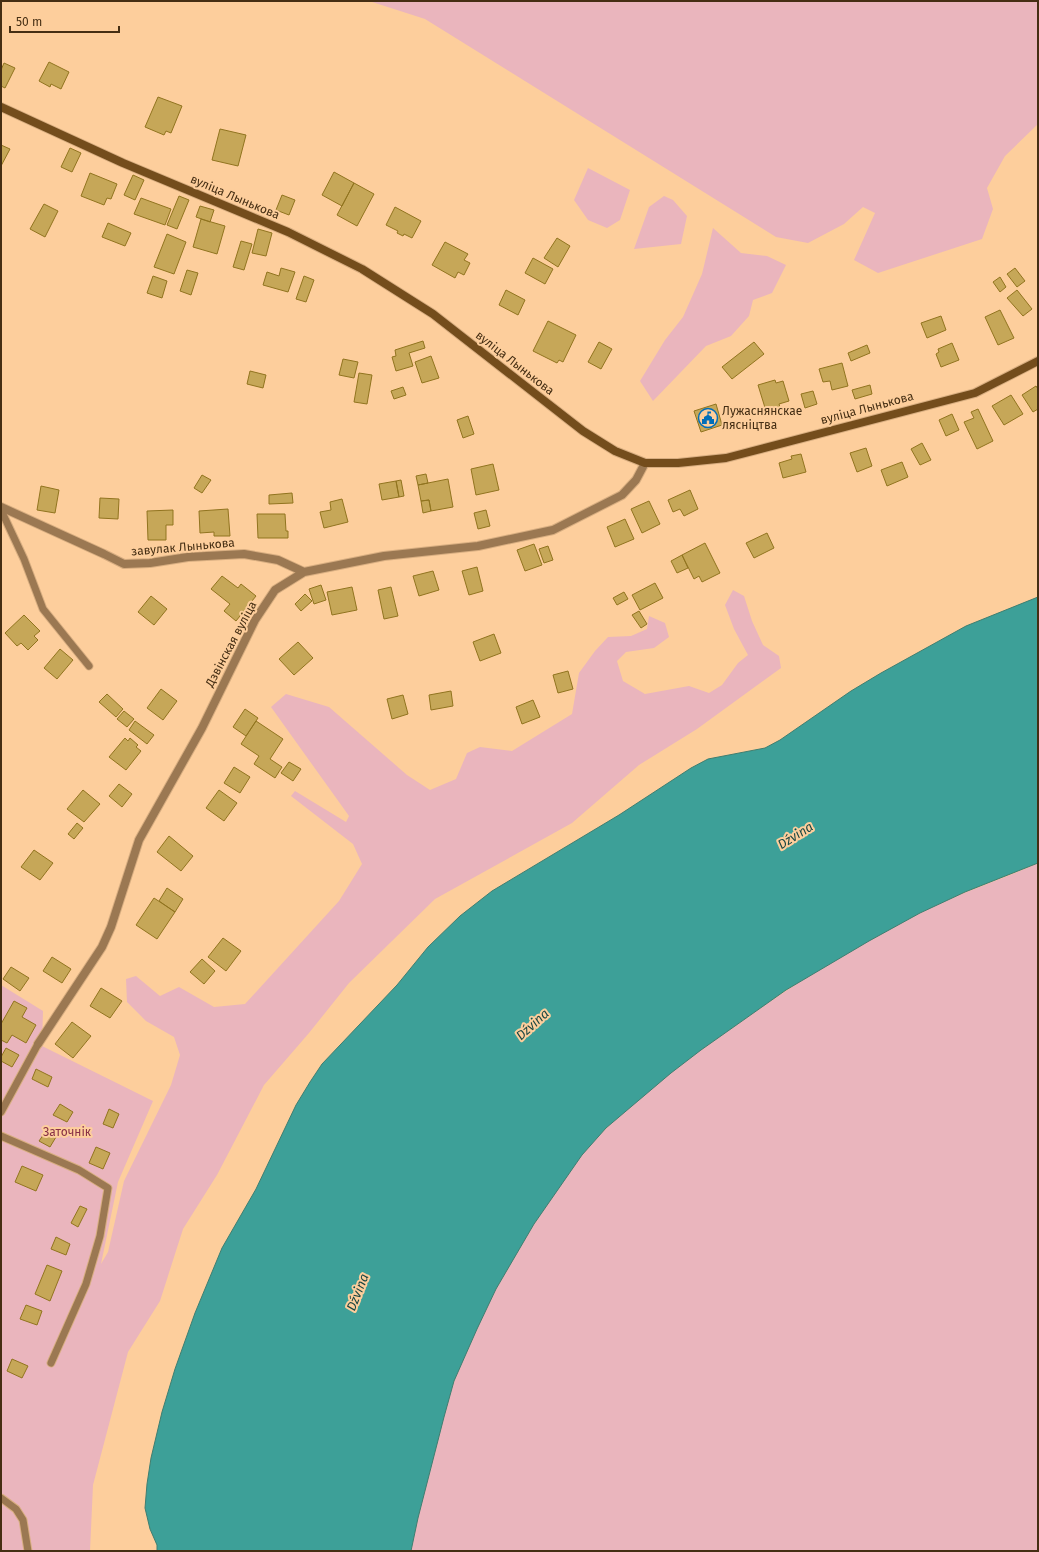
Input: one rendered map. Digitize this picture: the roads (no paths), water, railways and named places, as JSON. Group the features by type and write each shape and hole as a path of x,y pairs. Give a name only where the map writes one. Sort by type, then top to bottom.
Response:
{"street":[{"name":"вуліца Лынькова","path":"1,107 123,163 288,232 362,269 433,314 583,431 615,451 644,463 678,463 726,458 975,393 1038,361"},
{"name":"Дзвінская вуліца","path":"38,1044 102,947 111,927 139,840 202,728 254,620 275,590 304,572 384,556 478,546 553,530 622,495 636,480 644,463"},
{"name":"завулак Лынькова","path":"1,509 124,564 150,564 188,557 244,554 278,560 304,572"}],"lane":[{"path":"1,509 24,559 44,609 89,666"},
{"path":"1,1112 38,1044"},
{"path":"1,1136 79,1170 108,1188 100,1236 86,1284 51,1363"},
{"path":"1,1498 16,1509 23,1520 28,1551"}],"water":[{"name":"Dźvina","path":"1038,597 1038,863 965,892 920,913 786,990 671,1073 606,1128 582,1155 534,1224 496,1289 477,1329 454,1381 418,1518 411,1551 157,1551 157,1545 150,1529 145,1508 151,1458 162,1412 175,1369 195,1313 222,1248 256,1189 296,1105 322,1064 397,985 428,947 460,916 492,891 619,815 691,768 708,759 765,748 780,740 851,691 881,673 966,626"}],"place":[{"name":"Лужаснянскае лясніцтва","path":"708,418"}],"park label":[{"name":"Заточнік","path":"67,1132"}]}
